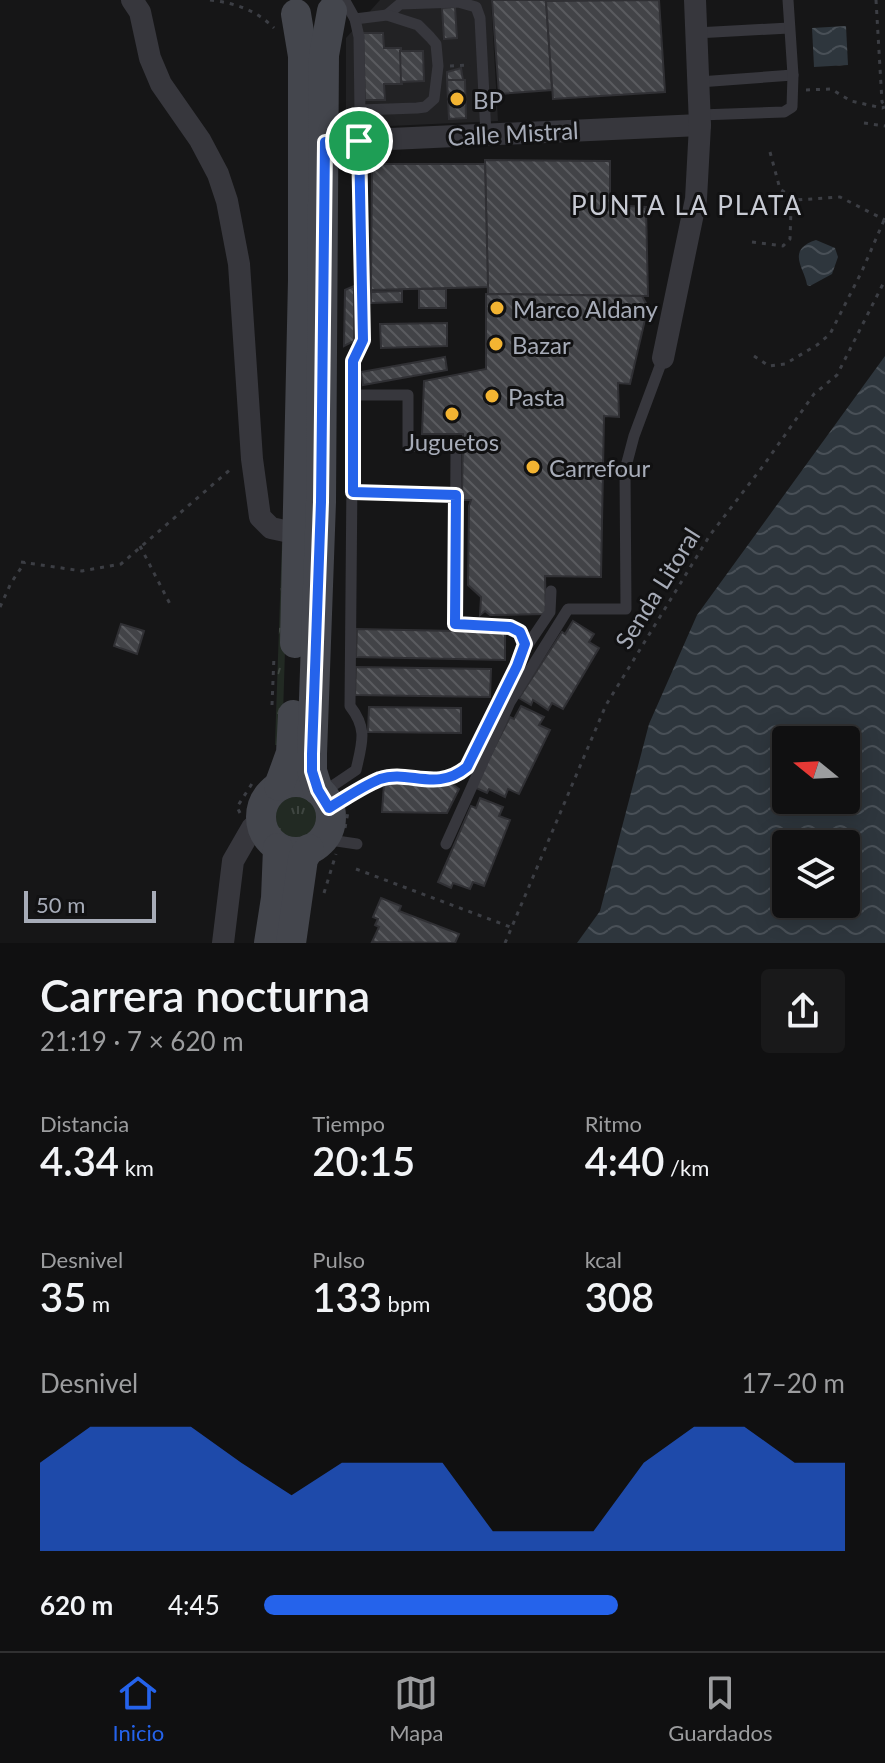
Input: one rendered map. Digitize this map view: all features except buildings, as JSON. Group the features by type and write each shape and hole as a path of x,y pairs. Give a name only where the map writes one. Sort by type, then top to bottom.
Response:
{"main road":[{"path":"316,844 291,852 277,847 252,818 270,793 268,782 291,753 299,534 303,56 282,15 308,16 344,8"},
{"path":"291,943 303,859 329,827 323,797 312,771 321,502 324,55 344,8"},
{"path":"268,782 299,782 323,797"},
{"path":"269,943 276,898 277,847"}],"street":[{"path":"132,0 140,12 150,58 161,84 200,140 218,174 227,201 239,264 252,459 260,517 271,528 299,534"},
{"path":"663,358 696,199 700,120 695,0"},
{"name":"Calle Mistral","path":"325,142 486,135 700,120"},
{"path":"223,943 233,861 252,818"},
{"path":"234,869 249,855 277,847"}],"lane":[{"path":"700,120 784,112 792,107 794,90 788,0"},
{"path":"387,15 400,4 458,2 476,7 480,18 486,135"},
{"path":"344,8 387,15 418,25 436,44 438,66 434,99 425,107 360,110"},
{"path":"323,797 356,770 362,741 361,720 350,706 353,361 363,340 359,37 344,8"},
{"path":"696,33 789,28"},
{"path":"699,82 793,75"},
{"path":"446,844 510,702 568,609 626,609 625,470 634,436 663,358"},
{"path":"323,797 382,778 446,779 458,775 467,767 525,644 520,632 510,627 455,624 456,448 408,446 408,395 354,395"},
{"path":"521,655 550,612 551,591"},
{"path":"316,844 357,844"}],"path":[{"path":"210,0 229,1 253,11 282,15"},
{"path":"794,90 831,89 851,101 882,108 885,106 882,102 876,0"},
{"path":"438,66 483,64"},
{"path":"864,123 885,126"},
{"path":"754,356 769,366 785,364 830,334 885,220 840,197 796,200 780,189 770,152"},
{"path":"752,242 783,246 790,239 791,210 796,200"},
{"name":"Senda Litoral","path":"505,943 606,705 710,535 814,394 837,375 885,280"},
{"path":"0,607 23,562 82,571 121,564 224,473 252,459"},
{"path":"353,492 456,495"},
{"path":"140,546 170,604"},
{"path":"272,704 274,657"},
{"path":"252,818 237,807 268,782"},
{"path":"356,869 513,928"}],"shaded area":[{"name":"BP","path":"380,0 491,0 498,121 346,128 346,38"}],"green space":[{"path":"282,542 288,553 282,745 275,745"},
{"path":"295,794 312,801 319,818 312,835 295,842 278,835 271,818 278,801"}],"water":[{"path":"846,26 848,65 814,67 812,28"},
{"path":"816,240 835,248 838,257 832,274 810,286 807,285 799,254 807,244"},
{"path":"885,356 885,943 577,943 600,911 649,724 697,615"}],"place":[{"name":"BP","path":"457,99"},
{"name":"Marco Aldany","path":"497,308"},
{"name":"Bazar","path":"496,344"},
{"name":"Pasta","path":"492,396"},
{"name":"Juguetos","path":"452,414"},
{"name":"Carrefour","path":"533,467"}],"district":[{"name":"PUNTA LA PLATA","path":"687,205"}],"route":[{"path":"359,141 363,340 353,361 353,492 456,495 455,624 510,627 520,632 525,644 467,767 458,775 446,779 382,778 329,808 318,790 312,771 321,502 325,142 359,141"}]}
